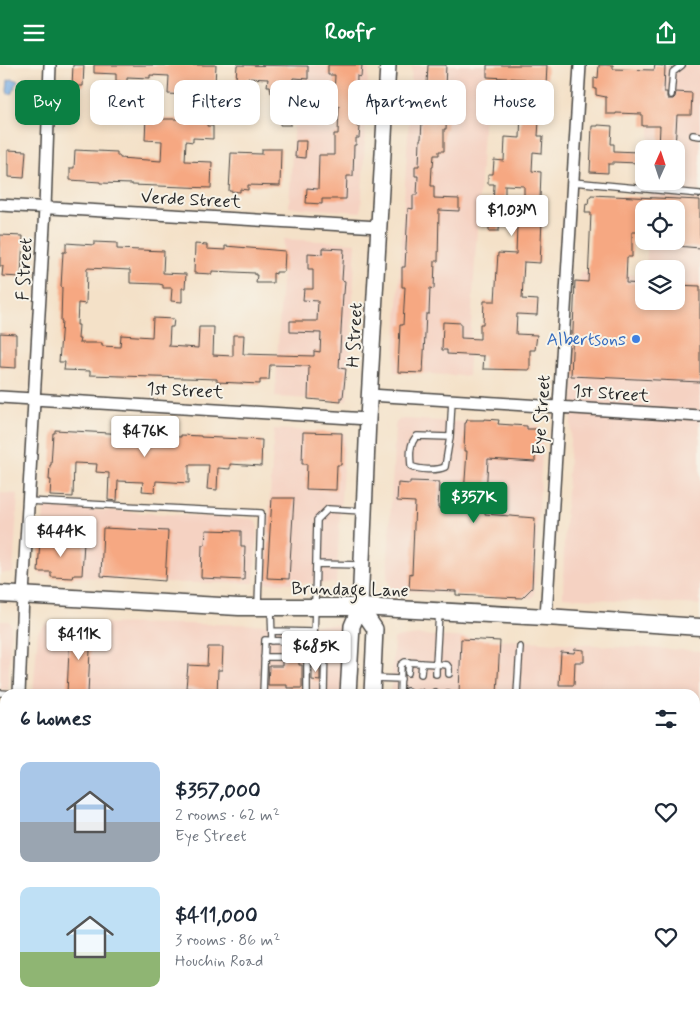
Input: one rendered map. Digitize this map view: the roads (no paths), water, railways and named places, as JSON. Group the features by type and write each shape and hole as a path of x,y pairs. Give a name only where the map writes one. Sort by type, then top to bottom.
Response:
{"main road":[{"name":"Brundage Lane","path":"0,594 183,605 314,608 360,607 700,627"}],"street":[{"name":"F Street","path":"19,689 45,208 50,65"},
{"name":"H Street","path":"348,689 352,626 360,607 368,419 388,65"},
{"name":"Eye Street","path":"546,617 580,65"},
{"name":"Verde Street","path":"0,205 379,227"},
{"name":"1st Street","path":"370,395 700,416"},
{"name":"1st Street","path":"0,397 368,419"},
{"path":"360,607 375,629 372,689"}],"lane":[{"path":"671,95 673,72 682,65"},
{"path":"692,135 700,136"},
{"path":"573,182 700,194"},
{"path":"450,437 417,436 414,438 412,441 411,466 439,469 445,467 450,437 452,400"},
{"path":"28,501 261,513 265,607 272,631 272,641"},
{"path":"307,689 307,658 314,631 317,520 328,509 364,511"},
{"path":"316,564 362,565"},
{"path":"436,674 439,611"},
{"path":"272,631 314,631"},
{"path":"263,689 265,640 282,641"},
{"path":"299,642 351,644"},
{"path":"324,689 325,643"},
{"path":"517,689 520,647"},
{"path":"264,657 282,657"},
{"path":"299,658 307,658"},
{"path":"400,689 401,665 405,662 447,665 449,674"},
{"path":"408,673 409,662"},
{"path":"421,674 422,663"},
{"path":"373,678 400,679"}],"water":[{"path":"12,79 17,80 15,80 13,93 8,94 7,91 8,80"}],"place":[{"name":"Albertsons","path":"636,339"}]}
